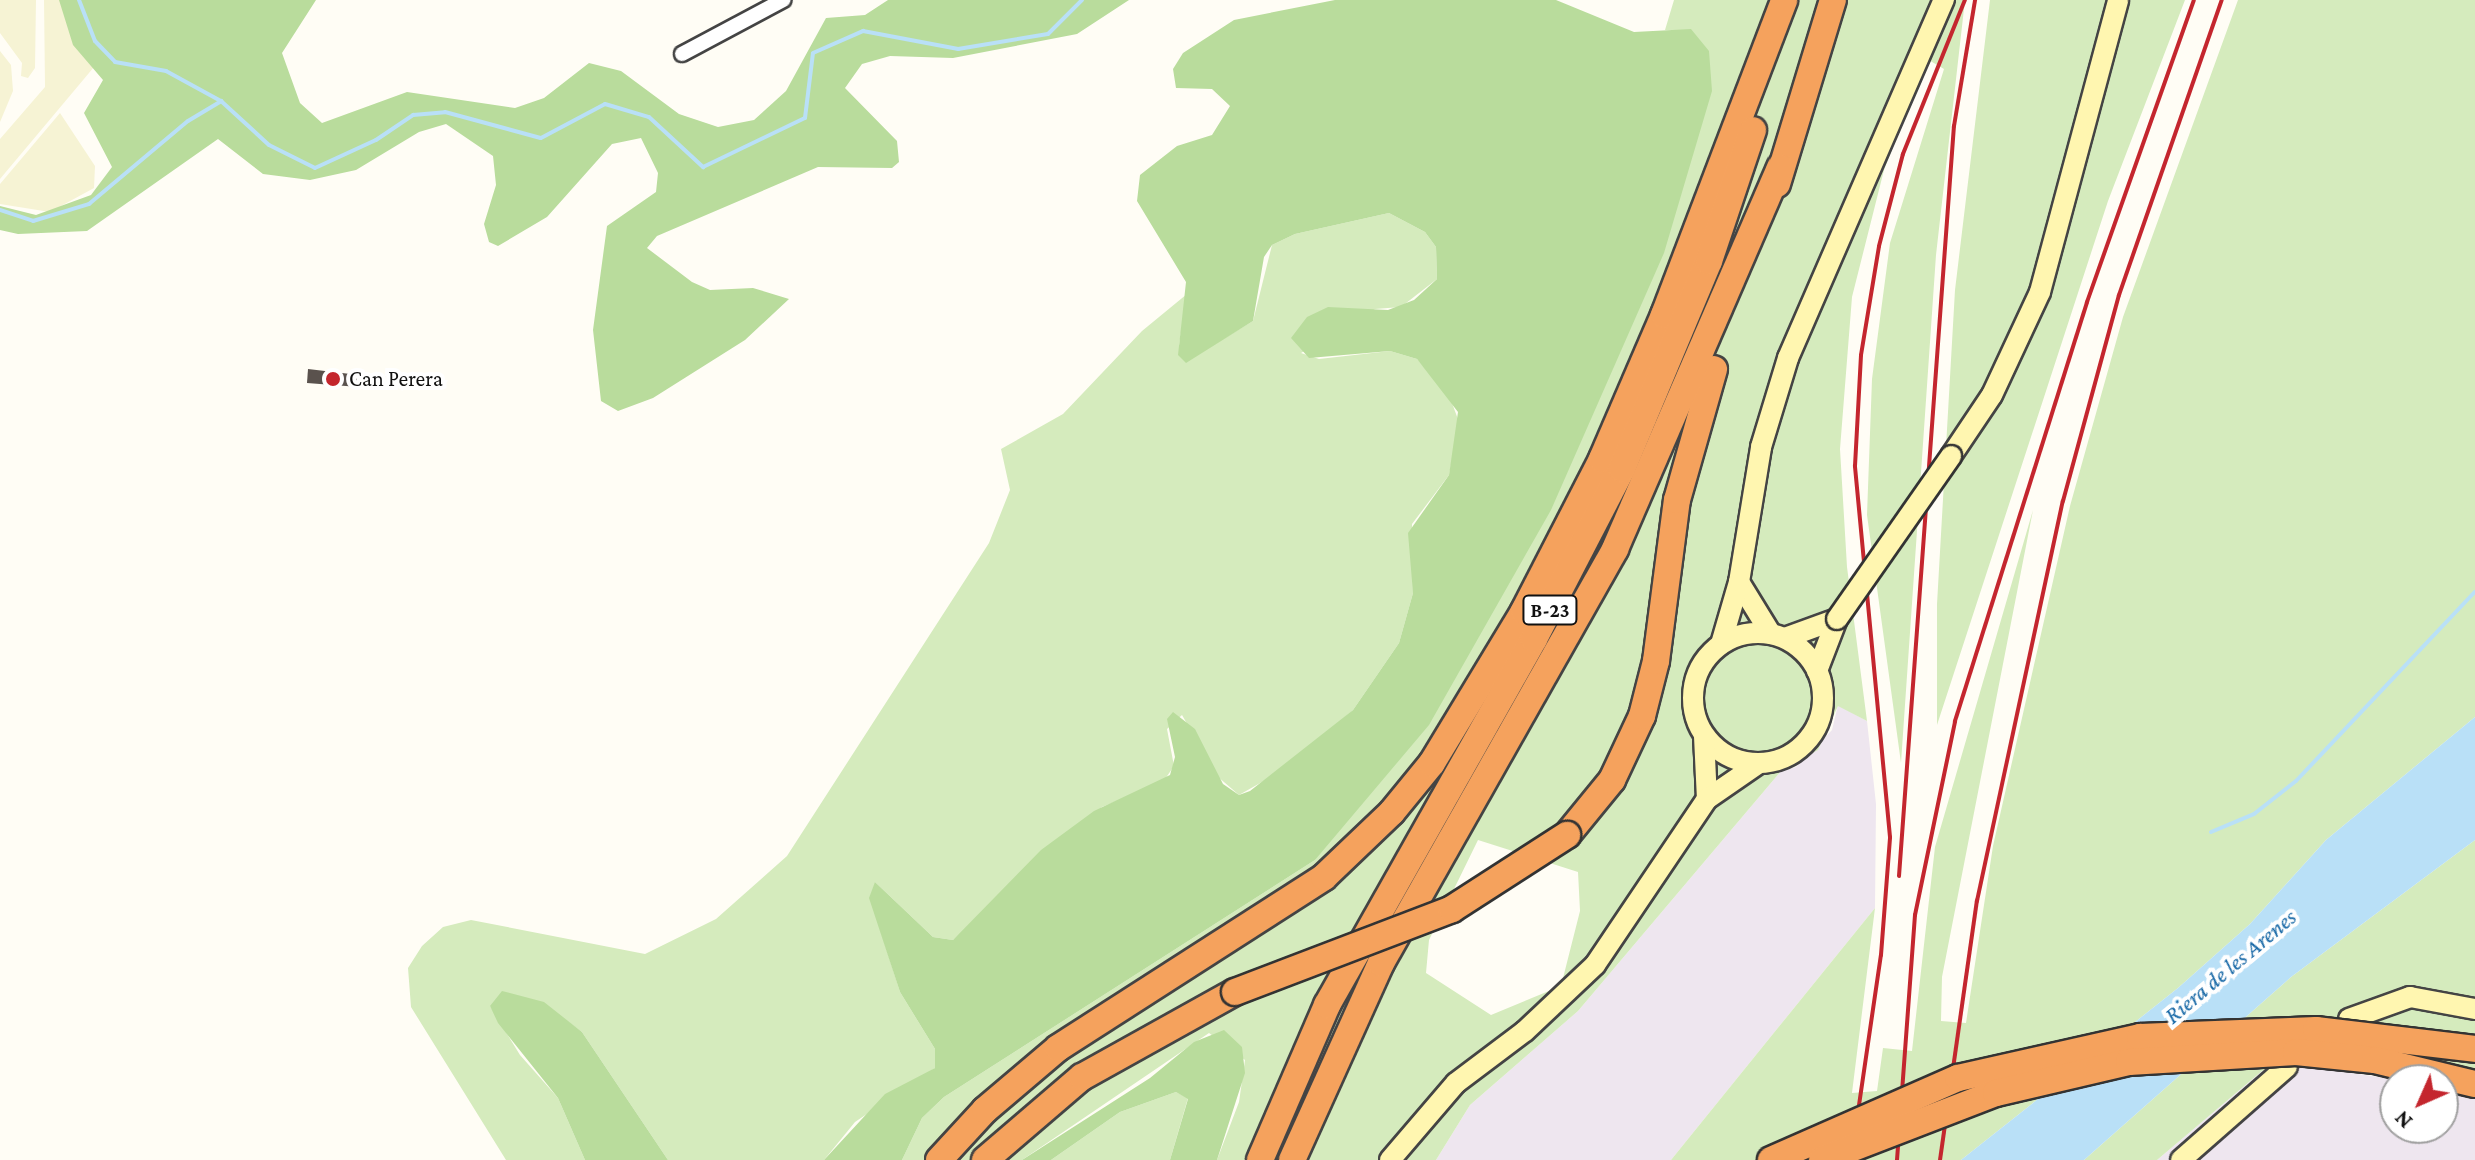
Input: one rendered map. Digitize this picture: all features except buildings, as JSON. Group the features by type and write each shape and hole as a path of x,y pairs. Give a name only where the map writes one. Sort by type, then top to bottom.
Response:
{"highway":[{"name":"B-23","path":"1260,1160 1327,1005 1534,639 1626,459 1709,261 1786,0"},
{"name":"B-23","path":"1292,1160 1381,963 1615,549 1780,167 1833,0"},
{"path":"939,1160 985,1110 1058,1048 1324,877 1385,820 1432,763 1524,611 1602,459 1664,315 1776,32"},
{"path":"985,1160 1082,1077 1235,992 1452,909 1567,835 1612,780 1642,716 1684,467 1768,223 1780,167"},
{"path":"1771,1160 1958,1078 2140,1037 2300,1029 2475,1049"},
{"path":"1822,1160 1996,1093 2129,1062 2296,1052 2375,1060 2475,1084"}],"main road":[{"path":"1707,799 1704,735 1694,711 1695,680 1721,644 1739,582 1761,447 1788,358 1944,0"},
{"path":"1390,1160 1456,1083 1525,1031 1595,965 1707,799 1758,764 1788,757 1811,738 1823,712 1817,671 1837,619 2001,380 2040,292 2118,0"},
{"path":"1739,582 1778,636 1817,671"},
{"path":"1721,644 1745,634 1778,636 1837,619"},
{"path":"1704,735 1730,757 1758,764"},
{"path":"2349,1019 2410,997 2475,1009"},
{"path":"2370,1010 2425,1009 2475,1024"},
{"path":"2181,1160 2287,1067"}],"street":[{"path":"682,54 783,0"}],"shaded area":[{"path":"0,0 36,0 35,68 28,78 21,76 22,63 0,33"},
{"path":"44,0 70,0 94,67 0,179 0,139 45,87"},
{"path":"0,51 11,65 13,91 0,122"},
{"path":"60,113 95,166 94,188 50,212 0,204 0,184"},
{"path":"1838,705 1867,721 1876,804 1875,908 1671,1160 1436,1160 1470,1105 1578,1011 1781,771 1796,767 1832,730"},
{"path":"2283,1063 2379,1077 2379,1144 2459,1144 2459,1094 2475,1098 2475,1160 2157,1160 2262,1071"}],"green space":[{"path":"59,0 316,0 282,53 300,103 322,123 407,92 515,108 544,98 589,63 621,71 679,114 718,127 754,120 786,91 826,18 865,15 888,0 1129,0 1077,34 953,58 890,56 862,64 845,88 897,141 899,162 892,168 818,167 657,236 647,248 692,282 710,290 753,288 789,299 745,340 653,398 618,411 601,401 593,330 607,226 656,192 658,173 641,138 612,144 547,217 498,246 489,242 484,224 496,185 493,156 446,124 419,132 356,170 310,180 263,174 218,139 87,231 18,234 0,230 0,206 36,215 91,195 112,167 84,113 103,80 73,45"},
{"path":"1335,0 1556,0 1634,32 1691,29 1709,51 1712,91 1664,253 1551,510 1429,725 1315,860 944,1097 922,1118 902,1160 824,1160 885,1094 935,1068 935,1049 900,992 869,898 875,882 933,937 953,940 1041,850 1094,811 1170,775 1175,757 1167,719 1173,712 1195,729 1223,784 1239,795 1250,791 1353,710 1399,643 1413,593 1408,533 1449,475 1458,412 1417,359 1390,351 1309,358 1291,338 1307,317 1328,307 1388,310 1414,300 1437,279 1436,247 1425,232 1389,213 1295,234 1272,245 1264,257 1253,321 1186,363 1178,355 1186,282 1137,201 1140,175 1177,146 1212,135 1230,106 1212,89 1176,88 1173,69 1183,53 1234,20"},
{"path":"1674,0 1965,0 1936,255 1901,763 1867,515 1872,379 1890,243 1944,69 1927,59 1884,170 1852,297 1840,449 1847,567 1867,721 1838,706 1818,750 1781,771 1578,1011 1470,1105 1436,1160 1217,1160 1239,1102 1245,1060 1209,1033 1022,1160 902,1160 922,1118 944,1097 1315,860 1691,30 1665,30","holes":["1478,840 1578,872 1580,911 1561,986 1491,1015 1426,973 1429,940"]},
{"path":"1990,0 2185,0 2108,201 1937,725 1937,604 1955,290"},
{"path":"2238,0 2475,0 2475,717 2326,840 2250,924 2178,988 1961,1160 1671,1160 1875,908 1852,1093 1877,1091 1883,1048 1912,1051 1935,847 2033,510 1942,977 1941,1021 1966,1023 1993,846 2070,506 2123,317"},
{"path":"1389,213 1425,232 1436,247 1437,279 1401,307 1375,309 1301,353 1319,359 1390,351 1417,359 1449,395 1459,422 1449,475 1412,524 1413,593 1399,643 1353,710 1283,770 1239,795 1217,776 1182,715 1167,729 1174,766 1163,782 1102,807 953,940 933,937 875,882 880,929 900,992 935,1049 935,1068 855,1122 824,1160 668,1160 582,1032 563,1018 490,1006 520,1055 558,1098 585,1160 506,1160 411,1007 408,968 422,946 443,927 471,920 645,954 716,919 787,856 989,543 1010,490 1001,449 1063,414 1142,331 1187,294 1179,345 1210,347 1253,321 1272,245 1295,234"},
{"path":"2475,840 2475,1098 2459,1094 2459,1064 2379,1064 2379,1073 2283,1063 2262,1071 2157,1160 2084,1160 2291,977"},
{"path":"502,991 544,1002 582,1032 668,1160 585,1160 558,1098 498,1023 490,1006"},
{"path":"1224,1030 1242,1047 1245,1073 1217,1160 1170,1160 1188,1099 1176,1092 1120,1112 1051,1160 1022,1160 1150,1078 1194,1042"},
{"path":"1176,1092 1188,1098 1170,1160 1051,1160 1120,1112"}],"water":[{"name":"Riera de les Arenes","path":"2475,717 2475,840 2291,977 2084,1160 1961,1160 2178,988 2250,924 2326,840"}],"waterway":[{"path":"79,0 95,41 115,62 166,71 221,101"},
{"path":"0,210 33,221 89,204 188,121 221,101 269,145 315,168 376,140 413,115 445,112 541,138 605,104 649,117 703,167 805,118 813,53 863,31 958,49 1048,34 1082,0"},
{"path":"2211,832 2254,814 2296,781 2475,592"}],"railway":[{"path":"1851,1160 1881,955 1890,837 1855,466 1861,355 1879,246 1903,154 1965,0"},
{"path":"1899,876 1954,126 1975,0"},
{"path":"1897,1160 1915,915 1955,721 2087,302 2194,0"},
{"path":"1940,1160 1977,901 2063,501 2119,295 2222,0"}],"place":[{"name":"Can Perera","path":"333,379"}]}
